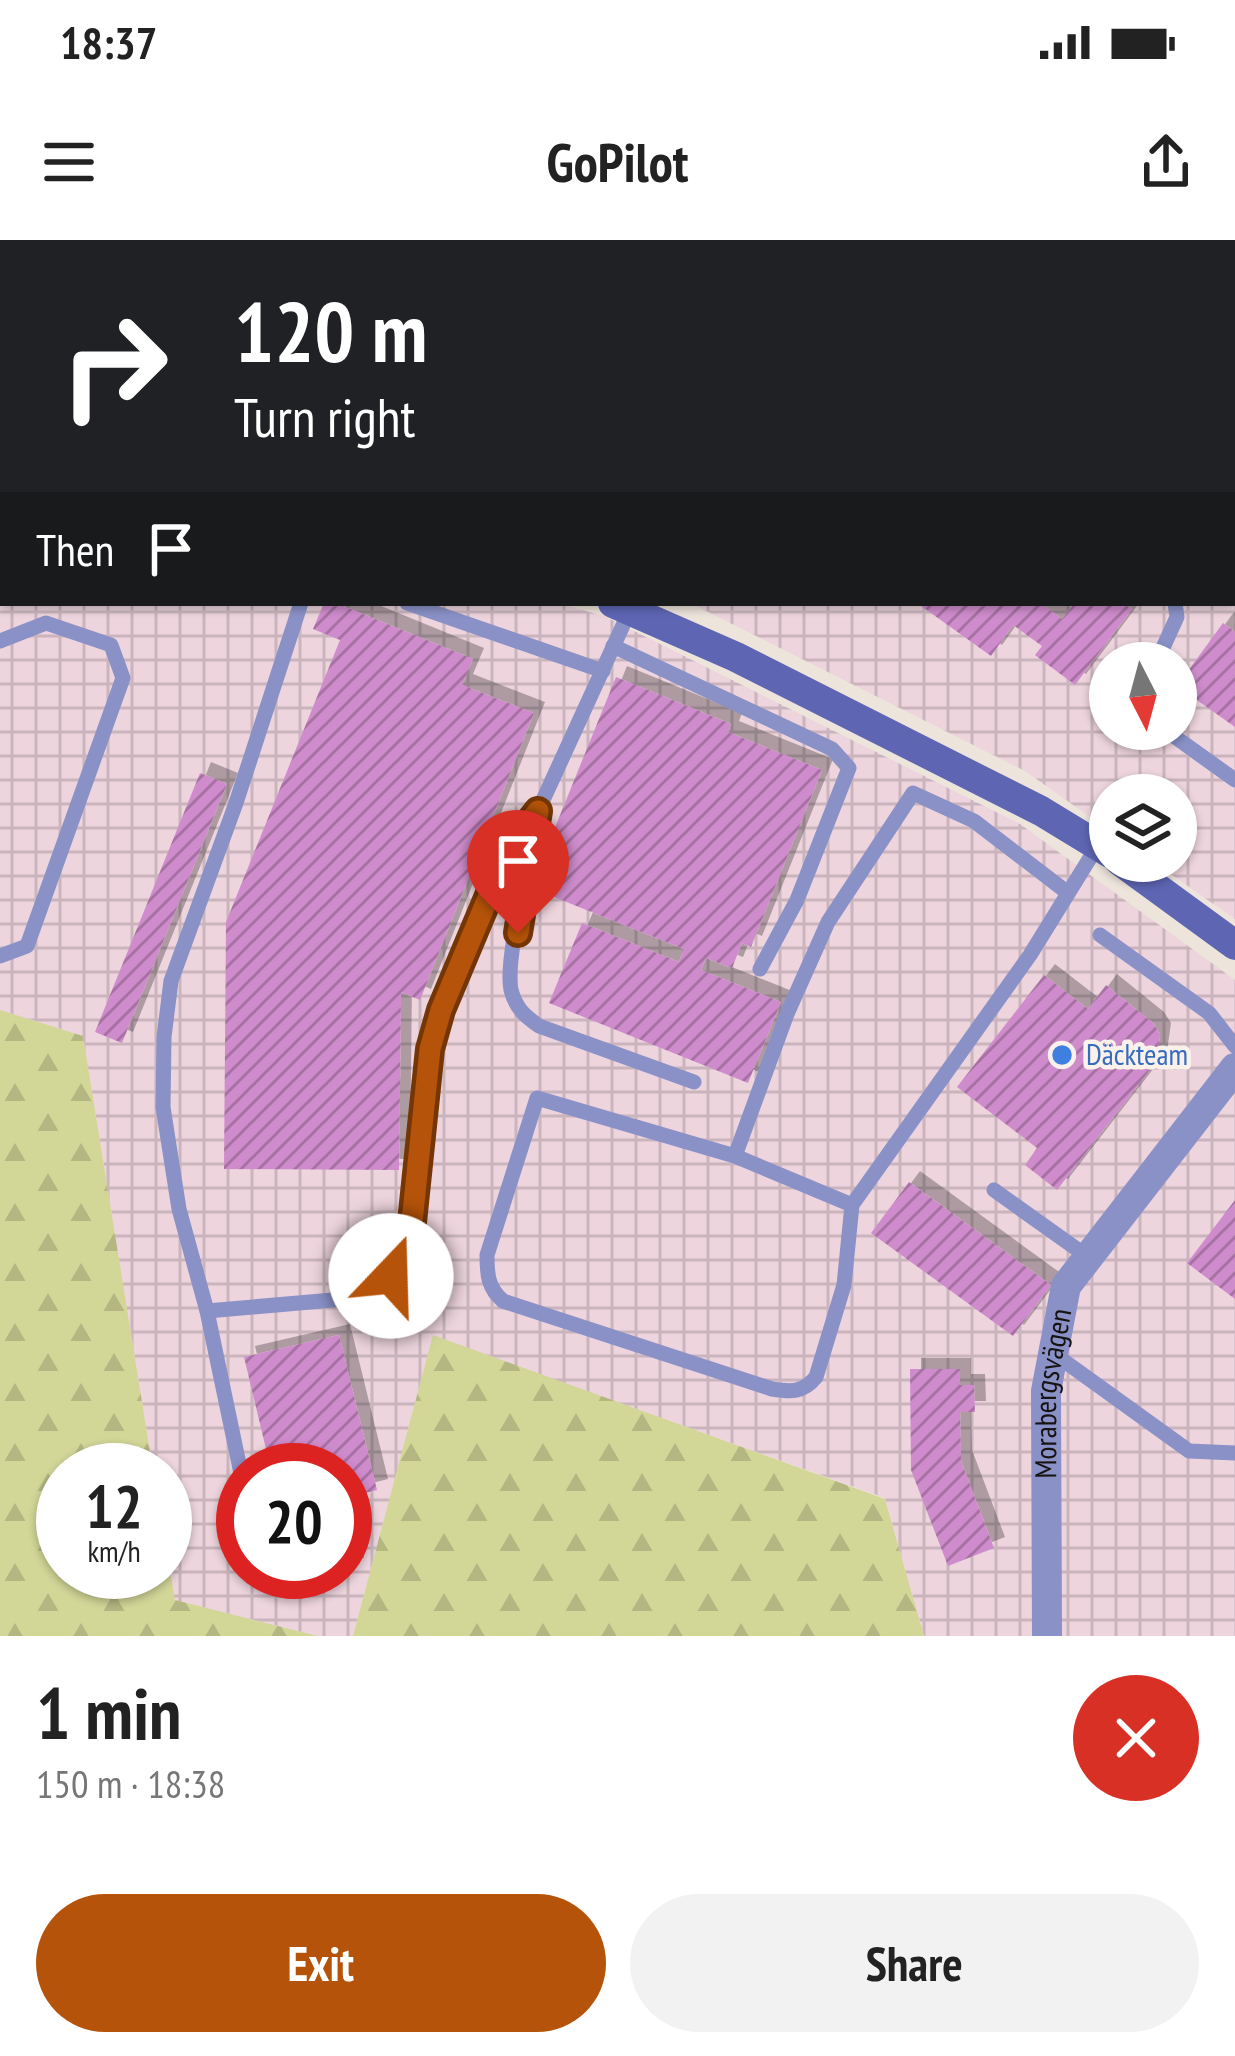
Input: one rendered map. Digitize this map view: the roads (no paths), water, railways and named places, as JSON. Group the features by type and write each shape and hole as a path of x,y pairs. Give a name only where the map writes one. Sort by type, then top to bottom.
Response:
{"street":[{"path":"622,606 757,667 1041,811 1089,841"},
{"path":"1149,882 1235,945"},
{"name":"Morabergsvägen","path":"1046,1636 1046,1390 1066,1286 1235,1068"}],"lane":[{"path":"235,1443 207,1310 179,1209 163,1107 164,1037 171,981 300,606"},
{"path":"416,606 602,671"},
{"path":"207,1310 356,1298 377,1292 406,1251 430,1049 441,1010 509,848 538,811 602,671 622,606"},
{"path":"1166,642 1177,617 1175,606"},
{"path":"0,640 46,622 112,645 124,678 27,946 0,956"},
{"path":"613,646 832,749 849,768 797,900 760,969"},
{"path":"1193,750 1235,780"},
{"path":"735,1156 787,1014 828,922 913,793 974,821 1068,893"},
{"path":"538,811 509,973 516,1005 539,1026 694,1082"},
{"path":"852,1205 735,1156 538,1098 487,1255 494,1293 503,1301 772,1389 798,1391 816,1377 844,1286 852,1205 1017,974 1068,893 1089,873"},
{"path":"1100,935 1209,1013 1235,1046"},
{"path":"994,1190 1088,1257"},
{"path":"1053,1353 1189,1451 1235,1453"}],"place":[{"name":"Däckteam","path":"1062,1055"}]}
